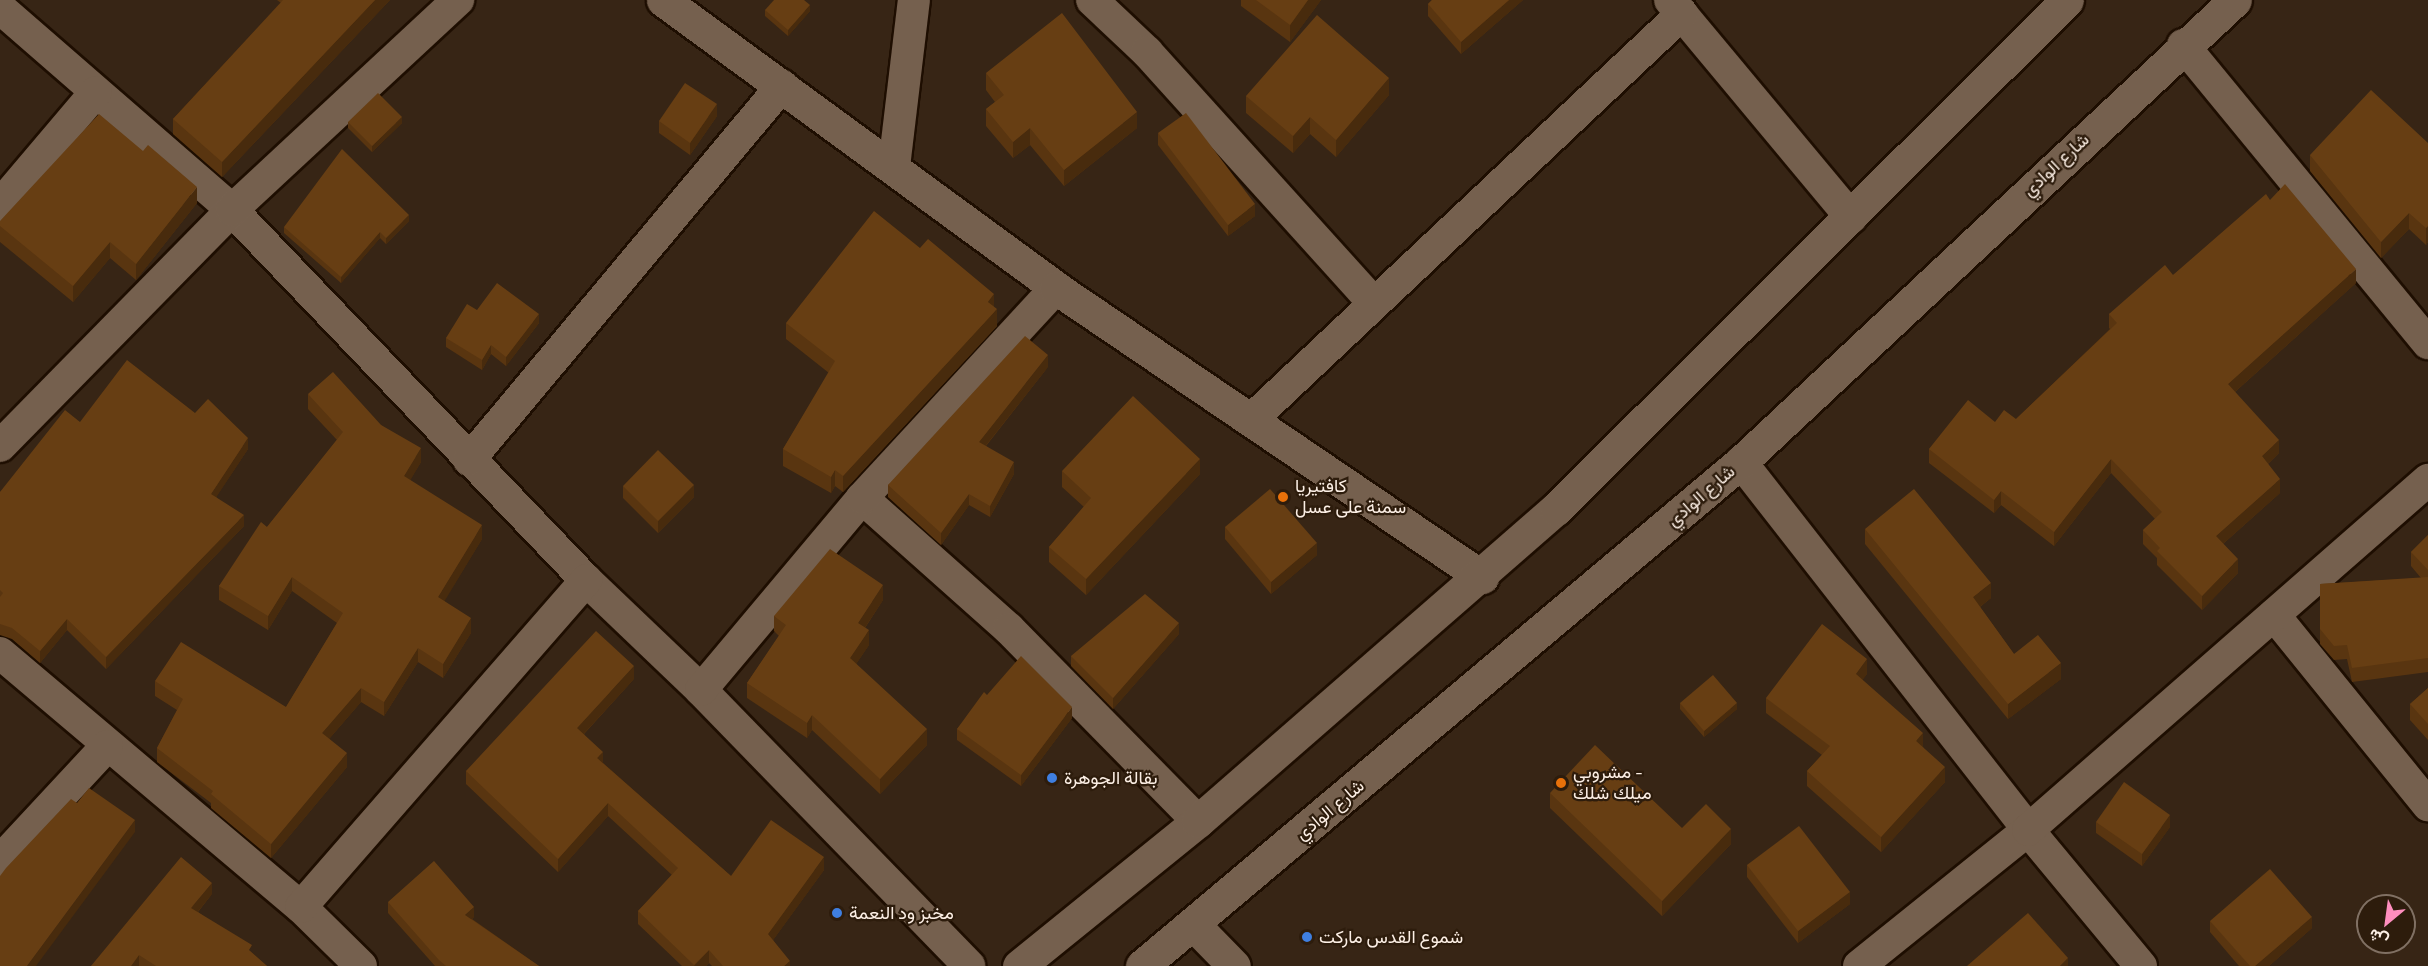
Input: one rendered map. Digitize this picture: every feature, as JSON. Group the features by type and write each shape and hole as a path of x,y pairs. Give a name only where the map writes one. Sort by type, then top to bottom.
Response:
{"main road":[{"path":"663,0 894,167 1056,288 1482,577"},
{"path":"1019,966 1198,821 1482,577 1650,420 2067,0"},
{"name":"شارع الوادي","path":"1142,966 1194,925 1741,462 2183,45 2235,0"},
{"path":"1194,925 1234,966"}],"street":[{"path":"0,446 232,210 458,0"},
{"path":"894,167 914,0"},
{"path":"1092,0 1147,52 1374,303"},
{"path":"1252,419 1374,303 1676,7 1851,217"},
{"path":"0,8 232,210 586,580 701,690 969,966"},
{"path":"2183,45 2428,343"},
{"path":"469,459 782,85"},
{"path":"0,205 96,92"},
{"path":"701,690 862,498 1056,288"},
{"path":"1741,462 2028,830 2141,966"},
{"path":"1859,966 2028,830 2428,480"},
{"path":"862,498 1009,629 1198,821"},
{"path":"301,907 586,580"},
{"path":"2274,615 2428,805"},
{"path":"0,653 107,746 301,907 361,966"},
{"path":"0,861 107,746"}],"building":[{"path":"283,0 375,0 222,162 173,119"},
{"path":"774,0 804,0 810,5 788,30 765,10"},
{"path":"1256,0 1308,0 1290,25"},
{"path":"1432,0 1509,0 1461,42 1428,4"},
{"path":"1062,13 1137,112 1064,170 1030,128 1013,142 986,109 1004,95 986,73"},
{"path":"1317,15 1389,78 1336,140 1310,117 1293,136 1246,96"},
{"path":"685,83 717,104 690,143 659,121"},
{"path":"2371,90 2428,143 2428,226 2426,228 2409,213 2381,242 2310,155"},
{"path":"378,93 402,117 372,146 348,122"},
{"path":"1186,113 1255,204 1228,225 1158,133"},
{"path":"99,114 143,151 148,145 197,187 136,264 110,242 73,286 0,226 0,221"},
{"path":"342,149 409,215 386,238 380,232 341,277 284,227"},
{"path":"2285,184 2356,269 2228,384 2279,440 2262,456 2280,479 2216,536 2238,559 2202,596 2157,551 2160,548 2143,530 2162,512 2111,459 2054,532 2001,491 1994,500 1929,449 1968,400 1995,422 2004,410 2016,419 2117,323 2109,314 2165,265 2173,275 2266,194 2270,200"},
{"path":"874,211 920,248 928,239 994,294 988,302 997,309 843,476 835,470 831,477 783,449 835,361 786,323"},
{"path":"497,283 539,314 506,357 491,345 482,360 446,338 467,304 477,310"},
{"path":"1025,336 1048,355 979,442 1014,462 990,506 969,494 941,533 888,485"},
{"path":"127,360 195,413 208,399 248,438 211,494 244,515 106,657 67,619 40,651 12,628 0,624 0,597 3,593 0,590 0,492 65,410 80,422"},
{"path":"333,372 381,425 421,448 404,476 482,525 438,597 471,618 443,664 418,648 384,702 361,688 322,733 347,753 271,844 211,794 213,791 157,748 183,699 155,681 181,642 286,707 343,613 292,577 268,616 219,586 261,522 267,527 343,432 308,394"},
{"path":"1133,396 1200,459 1086,579 1049,547 1091,498 1062,471"},
{"path":"658,450 694,485 658,521 623,486"},
{"path":"1270,489 1317,543 1271,582 1225,527"},
{"path":"1914,489 1991,583 1973,597 2014,654 2038,635 2061,663 2008,704 1865,529"},
{"path":"2428,535 2428,570 2411,552"},
{"path":"830,549 883,585 858,623 869,630 850,658 927,729 880,779 812,715 807,723 747,683 786,625 774,616"},
{"path":"2428,577 2428,658 2352,668 2347,645 2334,646 2320,629 2320,584"},
{"path":"1145,594 1179,623 1113,698 1071,656"},
{"path":"1822,624 1867,659 1856,674 1923,733 1916,741 1945,767 1881,837 1807,771 1830,746 1766,698"},
{"path":"596,631 634,666 577,728 603,752 597,758 731,876 771,820 824,857 768,934 790,961 784,966 723,966 709,950 694,965 638,911 678,868 608,803 558,859 466,771"},
{"path":"1021,656 1072,707 1021,775 957,729 984,692 987,695"},
{"path":"1713,675 1737,703 1704,731 1680,703"},
{"path":"2428,688 2428,724 2410,704"},
{"path":"1595,745 1682,828 1706,804 1731,829 1662,901 1550,793"},
{"path":"2124,782 2170,815 2142,854 2096,822"},
{"path":"89,788 135,820 27,966 0,966 0,876 71,799 77,803"},
{"path":"1799,826 1850,892 1798,931 1747,865"},
{"path":"181,857 212,883 191,908 252,945 249,950 267,966 156,966 139,955 131,966 91,966"},
{"path":"434,861 474,907 465,915 539,966 446,966 439,960 388,902"},
{"path":"2270,869 2312,917 2255,966 2250,966 2210,921"},
{"path":"2028,913 2068,958 2060,966 1967,966"}],"place":[{"name":"كافتيريا سمنة على عسل","path":"1283,497"},
{"name":"بقالة الجوهرة","path":"1052,778"},
{"name":"مشروبي - ميلك شلك","path":"1561,783"},
{"name":"مخبز ود النعمة","path":"837,913"},
{"name":"شموع القدس ماركت","path":"1307,937"}]}
